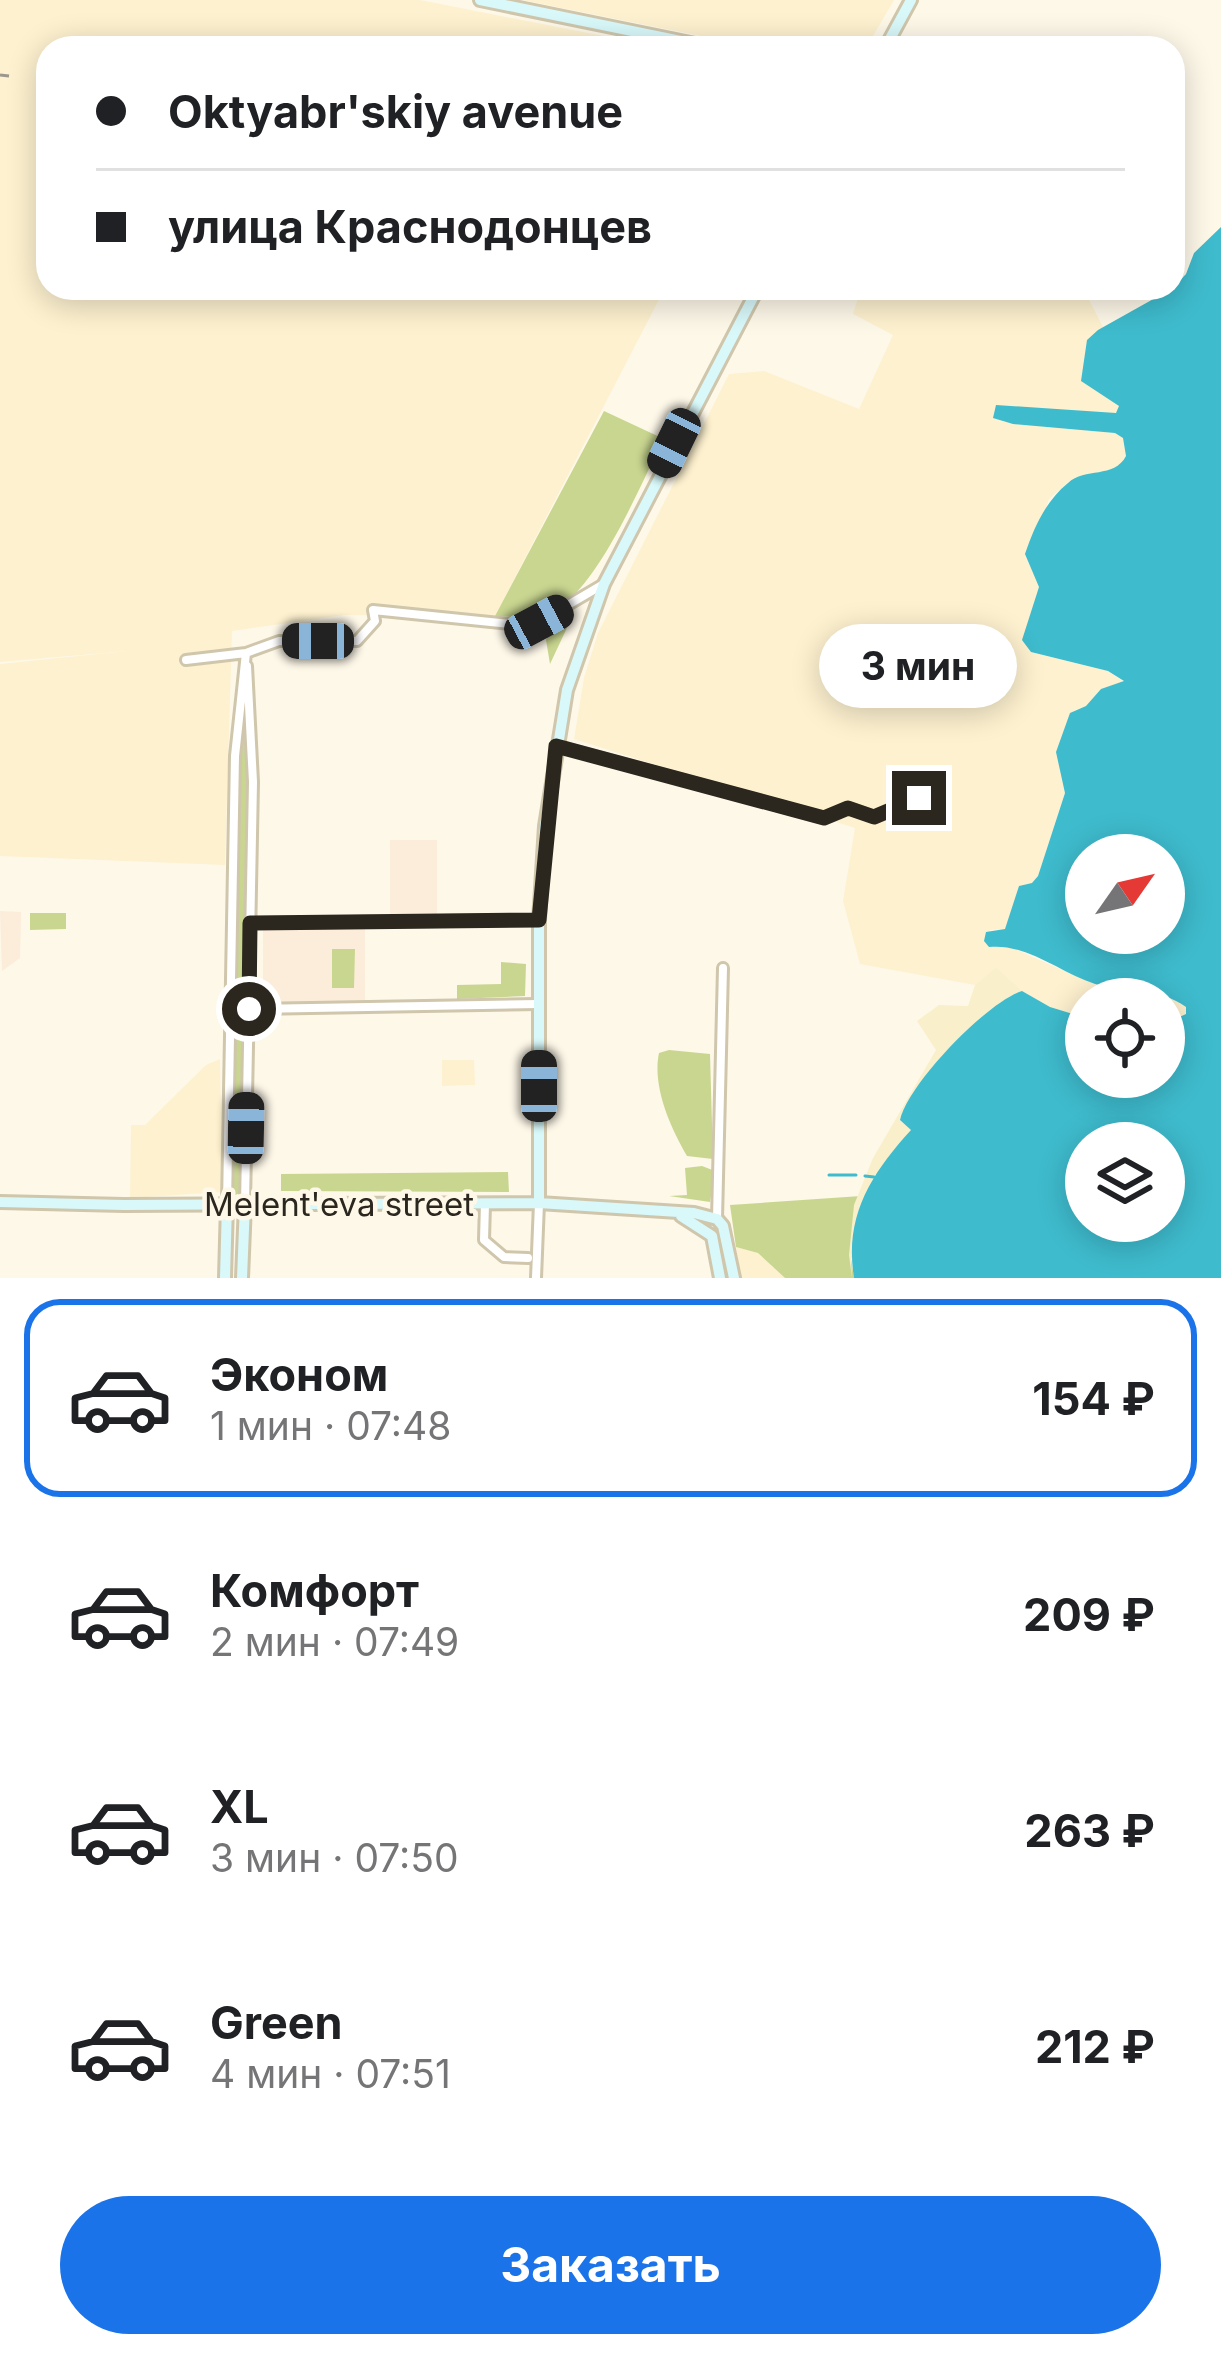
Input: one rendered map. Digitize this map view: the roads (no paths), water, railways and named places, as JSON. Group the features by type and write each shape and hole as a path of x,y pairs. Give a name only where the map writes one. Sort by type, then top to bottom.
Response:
{"main road":[{"path":"480,0 657,36"},
{"path":"892,36 911,0"},
{"path":"539,1203 539,920 556,746 577,651 604,584 752,300"},
{"name":"Melent'eva street","path":"0,1202 539,1203 703,1214 720,1222"},
{"path":"226,1278 227,1204"},
{"path":"242,1278 244,1204"},
{"path":"678,1214 709,1233 720,1278"},
{"path":"709,1233 709,1223 720,1222 734,1278"}],"street":[{"path":"186,660 246,652 279,641 357,641 375,620 373,610 520,625 539,622 604,584"},
{"path":"227,1204 236,733 246,652"},
{"path":"244,1204 253,736 246,652"},
{"path":"236,733 246,730 253,736"},
{"path":"556,746 824,818 848,808 874,817 919,798"},
{"path":"234,889 244,885 251,889"},
{"path":"250,923 539,920"},
{"path":"720,1222 723,968"},
{"path":"231,983 249,983"},
{"path":"249,1009 540,1004"},
{"path":"229,1093 247,1094"},
{"path":"536,1278 539,1203"},
{"path":"485,1204 484,1240 504,1258 528,1258"}],"water":[{"path":"1221,227 1221,1278 854,1278 857,1216 873,1180 911,1130 900,1120 906,1105 933,1066 970,1027 1007,998 1022,991 1065,1012 1065,1098 1185,1098 1185,978 1080,978 1030,954 989,947 984,941 986,932 1005,929 1019,886 1038,876 1065,793 1056,752 1070,713 1086,706 1101,689 1124,681 1108,671 1031,652 1022,640 1039,587 1025,554 1037,524 1068,483 1121,463 1126,456 1123,438 1115,433 1013,424 993,418 996,405 1116,413 1119,406 1081,381 1087,340 1152,300 1185,300 1185,275 1194,253"}],"waterway":[{"path":"829,1175 856,1175"},
{"path":"865,1176 874,1177"}],"railway":[{"path":"0,75 9,76"}]}
